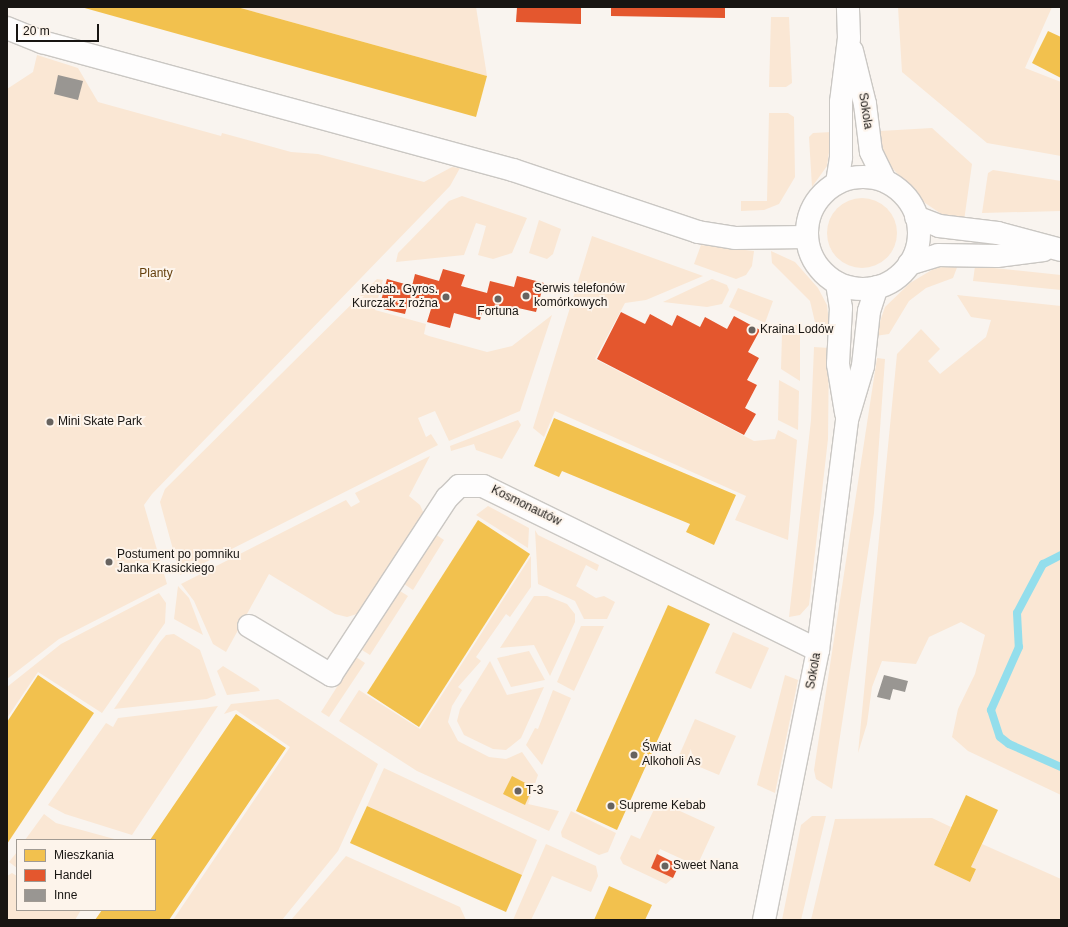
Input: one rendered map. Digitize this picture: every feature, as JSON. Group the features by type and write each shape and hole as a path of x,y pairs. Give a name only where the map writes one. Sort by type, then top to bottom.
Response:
{"street":[{"name":"Sokola","path":"837,183 841,157 841,102 849,38 848,7"},
{"path":"7,27 42,42 513,170 698,232 735,238 806,237"},
{"name":"Sokola","path":"849,38 865,104 871,152 885,181"},
{"path":"861,176 885,181 904,195 916,216 918,241 909,264 899,276 877,287 856,288 837,282 814,260 806,237 813,205 837,183 861,176"},
{"path":"916,216 939,226 998,233 1056,250"},
{"path":"909,264 938,254 997,256 1056,250"},
{"name":"Sokola","path":"837,282 841,304 838,364 847,420"},
{"name":"Sokola","path":"764,920 818,650 847,420 863,366 869,311 877,287"},
{"name":"Kosmonautów","path":"249,626 331,675 447,498 459,486 483,486 818,650"}],"green space":[{"path":"237,7 476,7 487,76"},
{"path":"898,7 1052,7 1025,68 1061,82 1061,156 987,143 902,72"},
{"path":"771,17 789,17 792,83 786,87 769,87"},
{"name":"Planty","path":"37,55 78,68 98,102 221,136 222,133 291,152 318,154 424,182 452,167 460,168 450,186 152,494 144,505 167,584 59,639 7,679 7,89 33,72"},
{"path":"769,113 788,113 794,117 795,177 779,204 764,210 741,211 741,201 767,201"},
{"path":"932,128 972,164 964,221 943,215 925,203 892,168 883,151 880,131"},
{"path":"832,132 827,166 812,187 809,137 813,133"},
{"path":"993,170 1061,181 1061,211 982,213 988,173"},
{"path":"462,196 527,218 512,253 493,259 478,255 486,226 476,223 464,255 396,262 398,253 449,201"},
{"path":"855,198 869,198 882,204 891,213 895,219 897,233 895,247 887,258 876,266 869,268 855,268 848,266 837,258 829,247 827,240 827,226 829,219 837,208 848,200"},
{"path":"539,220 561,229 553,254 547,259 529,253"},
{"path":"592,236 703,276 646,300 625,303 595,359 754,441 775,439 778,430 797,440 788,540 735,520 746,496 555,411 544,437 533,428"},
{"path":"701,245 754,251 752,266 746,275 736,279 694,264"},
{"path":"771,251 795,262 818,288 827,305 830,332 817,331 810,301 772,263"},
{"path":"958,265 953,278 926,288 909,301 889,334 875,336 885,307 910,283 935,268"},
{"path":"975,266 1061,275 1061,290 973,281"},
{"path":"377,279 383,280 375,310 426,324 424,334 429,336 487,352 512,346 552,315 520,411 449,441 435,411 418,418 426,437 431,434 438,445 180,575 160,502 165,489"},
{"path":"712,279 727,285 729,290 722,304 707,307 663,302"},
{"path":"738,288 773,301 765,323 729,307"},
{"path":"957,295 1061,306 1061,795 968,751 952,737 958,709 975,674 985,635 961,622 929,637 916,664 882,661 872,687 867,724 858,753 897,354 921,329 940,349 928,361 940,374 986,337 991,320 971,317"},
{"path":"790,325 800,325 800,381 781,369 782,334"},
{"path":"814,347 829,348 828,439 809,605 800,615 789,617 811,420"},
{"path":"877,358 885,359 874,513 832,789 816,779 814,770"},
{"path":"779,380 799,391 798,430 778,420"},
{"path":"518,420 521,425 502,459 476,450 474,444 451,451 450,446"},
{"path":"430,456 409,496 420,505 424,514 357,614 347,617 335,614 269,574 226,652 213,644 194,601 181,584 346,500 351,507 360,502 355,493"},
{"path":"488,506 529,528 528,548 476,515"},
{"path":"535,530 538,535 599,565 597,571 586,565 576,586 596,598 604,596 615,602 607,619 584,619 575,601 538,584"},
{"path":"435,534 444,540 413,590 404,584"},
{"path":"531,556 531,587 510,617 506,614 476,657 481,661 458,687 462,690 452,706 448,722 458,741 489,757 506,759 522,752 538,775 528,804 559,811 549,831 417,771 339,721 359,690 420,729"},
{"path":"178,586 189,598 203,635 174,619"},
{"path":"400,591 408,596 370,655 362,650"},
{"path":"159,593 166,603 165,623 102,713 38,672 7,718 7,687 61,644"},
{"path":"534,596 547,596 567,604 575,614 575,622 550,676 534,645 500,648"},
{"path":"581,626 604,626 574,691 557,682"},
{"path":"733,632 769,648 751,689 715,673"},
{"path":"174,634 200,650 216,695 207,699 114,709 160,642 166,635"},
{"path":"529,651 545,680 511,687 497,658"},
{"path":"356,657 365,663 329,717 321,712"},
{"path":"490,661 507,695 544,687 521,738 506,750 493,749 464,735 457,721 460,709"},
{"path":"223,666 258,688 260,691 227,695 217,671"},
{"path":"785,675 798,680 775,793 757,785"},
{"path":"553,690 571,698 542,765 526,745 535,728 538,729"},
{"path":"278,699 378,764 338,851 282,920 173,920 290,747 236,710 224,714 231,704"},
{"path":"218,706 132,835 65,814 48,805 106,723 113,727 118,718"},
{"path":"695,719 736,736 719,775 678,758"},
{"path":"384,768 537,840 522,875 367,806"},
{"path":"658,801 715,827 697,866 660,849 651,868 673,878 666,884 623,864 620,858 631,835 640,839"},
{"path":"571,811 616,833 608,852 599,855 562,837 561,832"},
{"path":"44,814 56,823 114,839 26,839"},
{"path":"812,816 826,816 801,920 782,920 801,825"},
{"path":"932,818 951,827 934,865 970,882 976,869 971,867 982,844 1061,879 1061,920 811,920 835,819"},
{"path":"546,844 596,866 598,876 591,892 552,876 531,920 513,920"},
{"path":"16,853 16,867 9,862"},
{"path":"346,856 460,907 466,920 291,920"},
{"path":"12,873 16,875 16,911 80,911 75,920 7,920 7,876"}],"building: Mieszkania":[{"path":"81,7 237,7 487,76 476,117"},
{"path":"1048,31 1061,37 1061,78 1032,63"},
{"path":"554,418 736,495 714,545 686,532 690,524 562,471 559,477 534,466"},
{"path":"478,520 530,554 419,727 367,693"},
{"path":"668,605 710,624 617,830 576,811"},
{"path":"38,675 94,713 7,844 7,722"},
{"path":"236,714 286,748 169,920 95,920 101,911 156,911 156,839 151,839"},
{"name":"T-3","path":"512,776 533,787 525,805 503,794"},
{"path":"966,795 998,810 971,867 976,869 970,882 934,865"},
{"path":"367,806 522,875 506,912 350,843"},
{"path":"609,886 652,905 645,920 594,920"}],"building: Handel":[{"path":"517,7 581,7 581,24 516,22"},
{"path":"611,7 725,7 725,18 611,16"},
{"path":"443,269 465,275 461,286 487,293 490,281 514,287 517,276 544,283 536,312 509,306 507,315 483,308 480,320 454,313 450,328 427,322 431,309 408,302 405,314 379,308 387,279 412,286 415,274 439,281"},
{"path":"621,312 645,324 650,314 672,326 677,315 700,327 705,317 727,329 734,316 760,330 748,352 759,358 747,380 757,385 745,408 756,414 744,435 597,359"},
{"name":"Sweet Nana","path":"657,854 679,865 673,878 651,868"}],"building: Inne":[{"path":"58,75 83,81 78,100 54,94"},
{"path":"884,675 908,681 905,692 893,689 890,700 877,697"}],"waterway":[{"path":"1061,555 1043,564 1017,613 1019,647 991,710 1000,737 1009,744 1061,767"}],"place":[{"name":"Serwis telefonów komórkowych","path":"526,296"},
{"name":"Kebab. Gyros. Kurczak z rożna","path":"446,297"},
{"name":"Fortuna","path":"498,299"},
{"name":"Kraina Lodów","path":"752,330"},
{"name":"Mini Skate Park","path":"50,422"},
{"name":"Postument po pomniku Janka Krasickiego","path":"109,562"},
{"name":"Świat Alkoholi As","path":"634,755"},
{"name":"T-3","path":"518,791"},
{"name":"Supreme Kebab","path":"611,806"},
{"name":"Sweet Nana","path":"665,866"}]}
